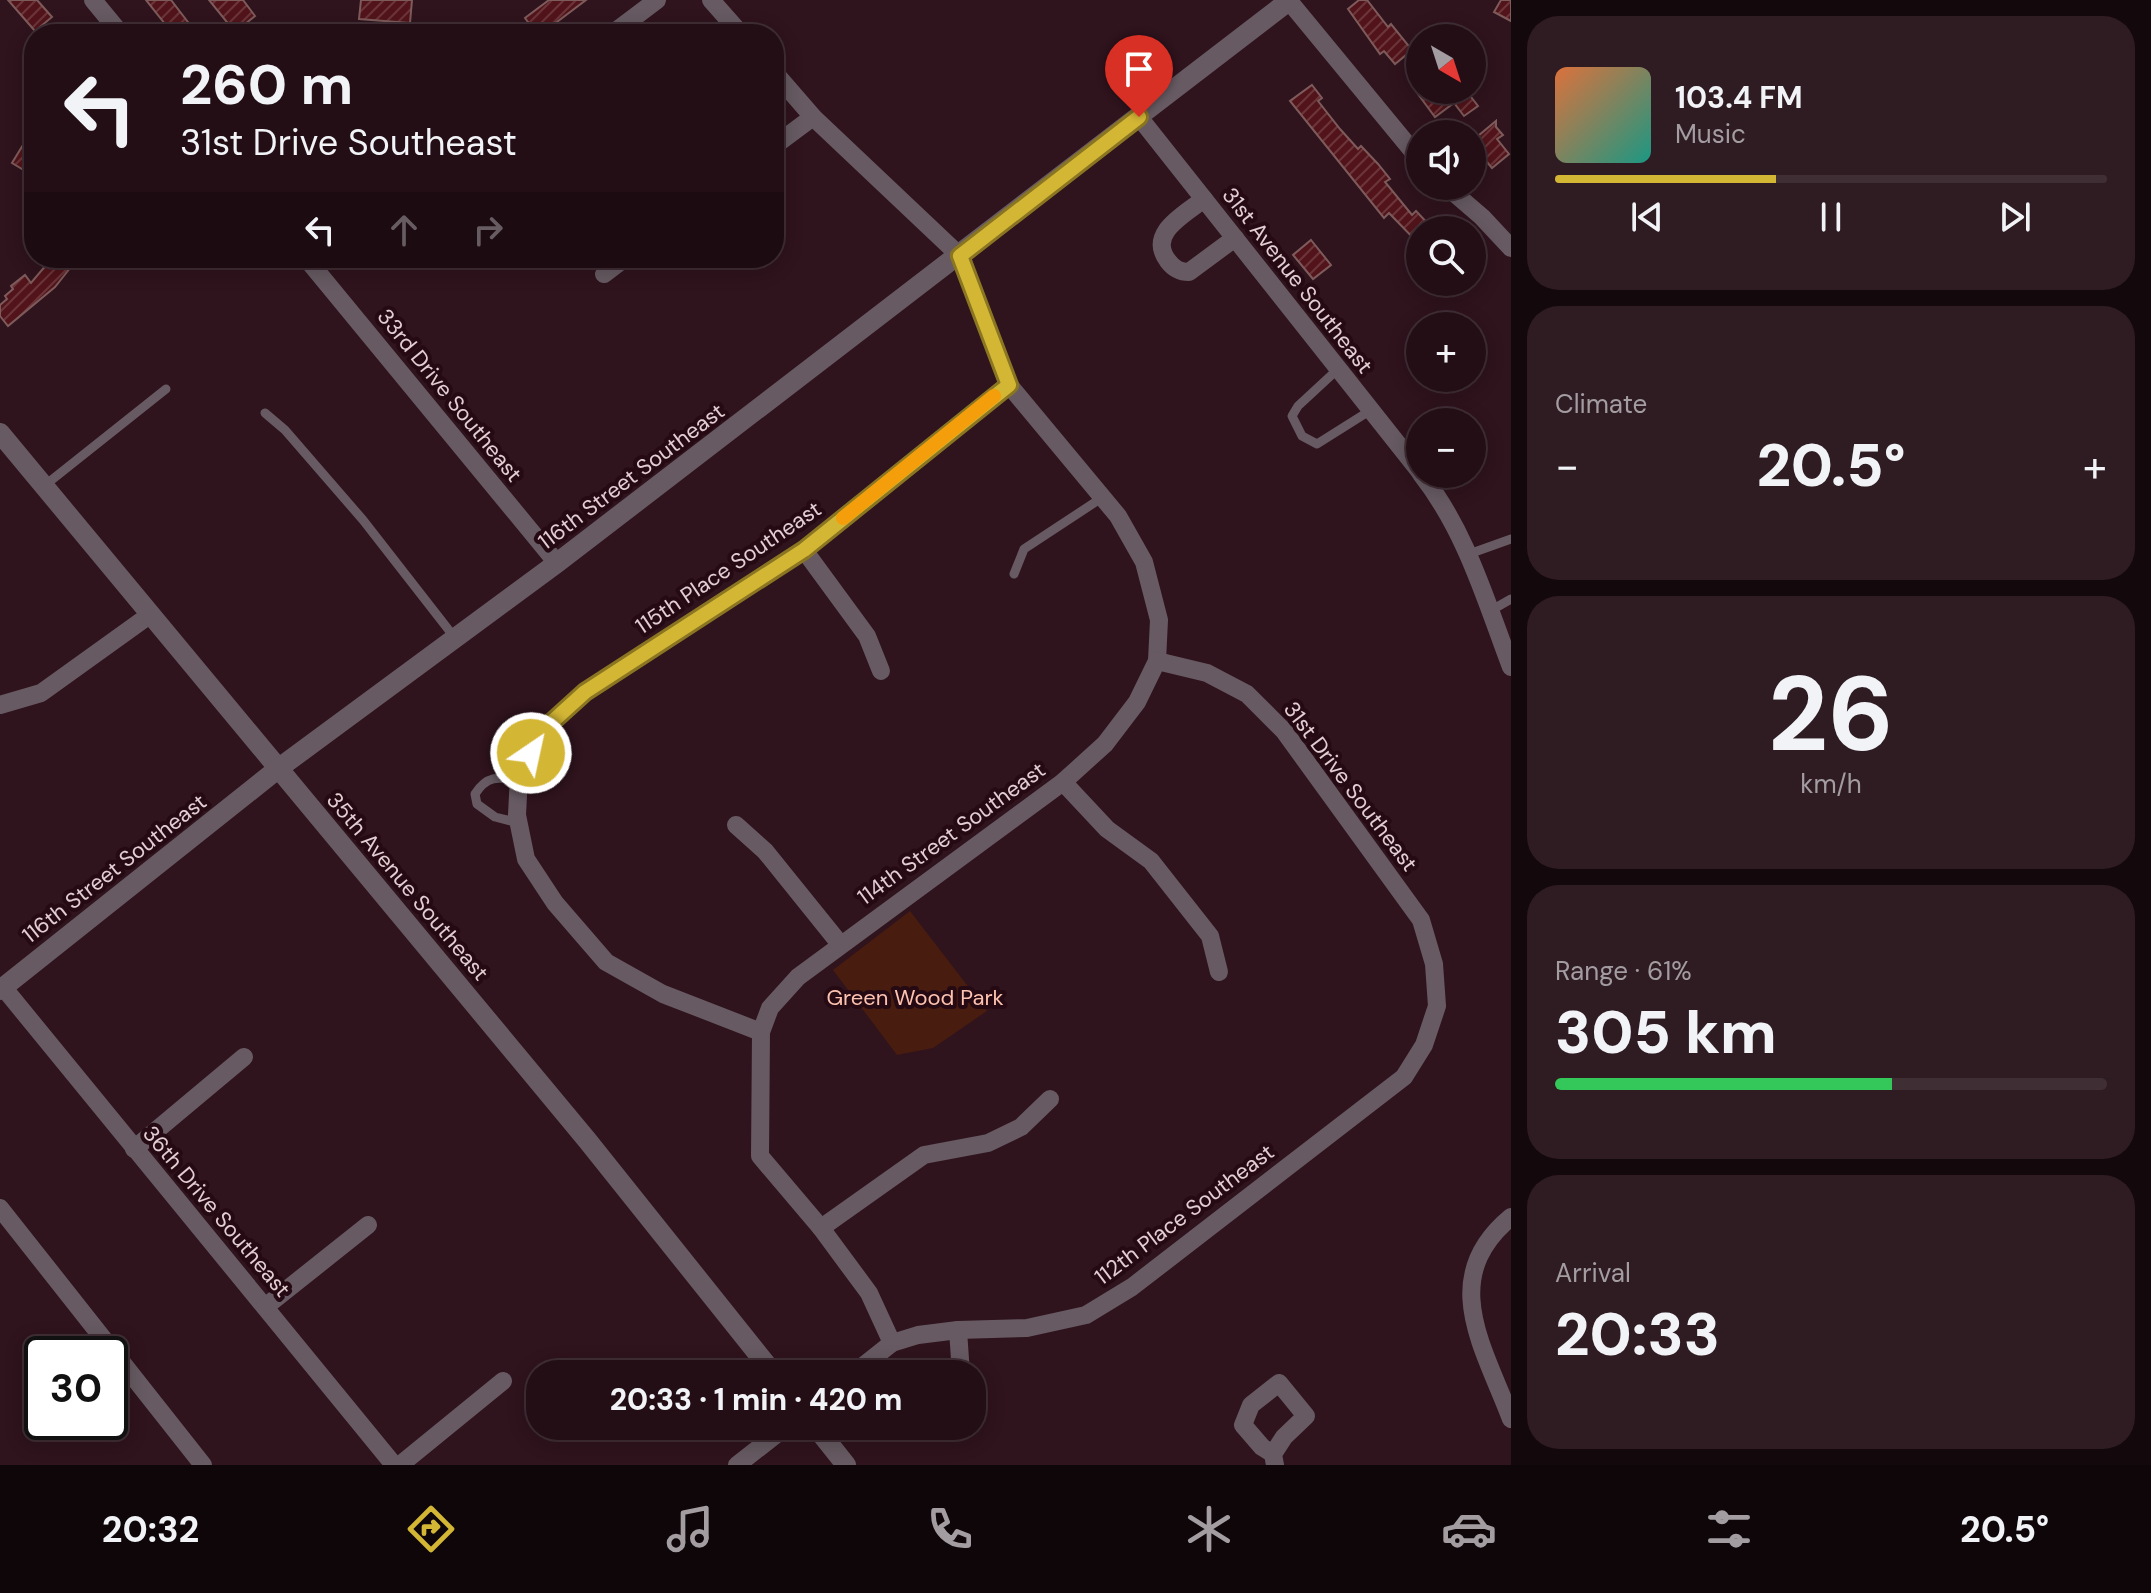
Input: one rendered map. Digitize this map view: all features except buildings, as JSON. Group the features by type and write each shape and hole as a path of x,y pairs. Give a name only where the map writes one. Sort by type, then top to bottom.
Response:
{"street":[{"path":"93,0 113,24"},
{"path":"625,24 657,0"},
{"path":"711,0 732,24"},
{"path":"1290,1 1406,143"},
{"name":"116th Street Southeast","path":"2,988 279,768 557,563 1290,1"},
{"path":"784,84 813,117 960,256 1009,385 1118,516 1144,562 1159,620 1157,661"},
{"path":"784,139 813,117"},
{"name":"31st Avenue Southeast","path":"1139,117 1406,454"},
{"path":"1204,199 1164,231 1160,245 1168,262 1179,271 1189,272 1235,238"},
{"path":"1462,200 1511,248"},
{"name":"33rd Drive Southeast","path":"314,268 557,563"},
{"path":"604,274 612,268"},
{"name":"115th Place Southeast","path":"761,1032 663,994 606,962 555,903 526,859 518,819 519,780 542,731 585,692 804,550 1009,385"},
{"name":"35th Avenue Southeast","path":"0,433 587,1140 763,1360"},
{"name":"31st Avenue Southeast","path":"1430,488 1463,540 1511,667"},
{"path":"804,550 867,636 881,671"},
{"path":"0,705 41,693 151,614"},
{"name":"114th Street Southeast","path":"761,1032 770,1008 798,977 1063,782 1105,744 1137,702 1157,661"},
{"name":"31st Drive Southeast","path":"1157,661 1207,673 1247,694 1284,731 1421,920 1434,964 1437,1006"},
{"path":"1063,782 1107,829 1151,861 1210,936 1219,972"},
{"path":"736,825 765,851 840,944"},
{"name":"36th Drive Southeast","path":"2,988 397,1465"},
{"name":"112th Place Southeast","path":"871,1360 892,1343 918,1335 958,1330 1027,1328 1086,1315 1132,1287 1404,1077 1424,1045 1437,1006"},
{"path":"761,1032 760,1156 821,1228 869,1293 892,1343"},
{"path":"134,1149 244,1057"},
{"path":"821,1228 924,1155 988,1143 1021,1127 1050,1099"},
{"path":"0,1208 203,1465"},
{"path":"1511,1217 1493,1232 1472,1269 1470,1310 1511,1419"},
{"path":"265,1307 368,1225"},
{"path":"958,1330 960,1360"},
{"path":"397,1465 503,1381"},
{"path":"737,1465 769,1440"},
{"path":"826,1440 846,1465"}],"lane":[{"path":"1338,369 1298,406 1292,416 1302,436 1317,444 1371,410"},
{"path":"44,486 166,389"},
{"path":"265,413 285,430 363,520 455,638"},
{"path":"1014,574 1024,549 1103,497"},
{"path":"1469,554 1511,539"},
{"path":"1490,611 1511,599"},
{"path":"518,819 495,817 477,804 475,794 482,783 493,777 519,780"}],"green space":[{"name":"Green Wood Park","path":"910,911 987,1011 933,1048 897,1055 833,970"}],"slow traffic":[{"path":"843,518 994,396"}],"route":[{"path":"531,753 542,731 585,692 804,550 1009,385 960,256 1139,117"}]}
